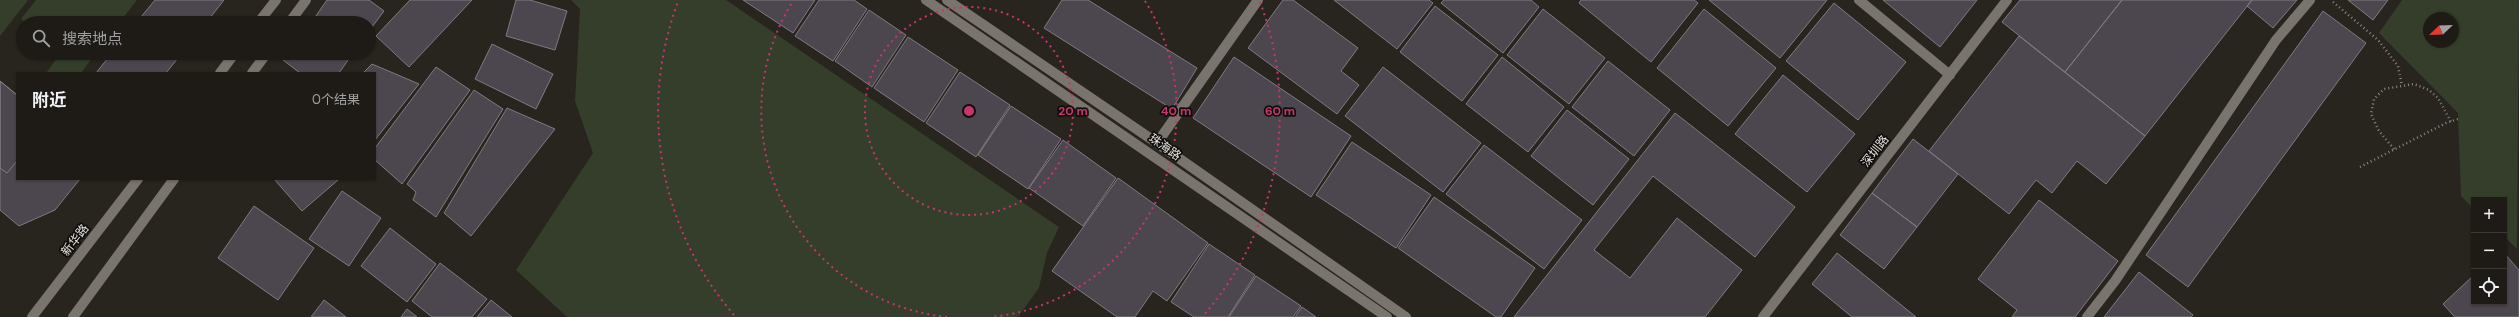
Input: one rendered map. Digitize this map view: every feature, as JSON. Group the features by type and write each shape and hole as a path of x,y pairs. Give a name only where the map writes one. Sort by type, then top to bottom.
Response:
{"street":[{"path":"263,16 276,0"},
{"path":"294,16 306,0"},
{"name":"珠海路","path":"926,0 1387,317"},
{"name":"珠海路","path":"946,0 1157,143 1406,317"},
{"path":"1157,143 1258,0"},
{"path":"1859,0 1950,75"},
{"name":"深圳路","path":"1763,317 2007,0"},
{"path":"2087,317 2115,281 2276,40 2310,0"},
{"path":"221,72 230,60"},
{"path":"253,72 262,60"},
{"name":"新华路","path":"32,317 137,180"},
{"path":"73,317 173,180"}],"path":[{"path":"2331,0 2378,40 2398,66 2402,86"},
{"path":"2394,149 2379,131 2371,114 2374,99 2384,89 2414,84 2429,90 2438,98 2452,122"},
{"path":"2360,167 2394,149 2458,119"}],"green space":[{"path":"0,0 28,0 0,36"},
{"path":"36,0 137,0 124,16 23,16"},
{"path":"571,0 726,0 1059,227 1047,253 1039,288 1018,317 567,317 516,270 593,153 575,101 580,9"},
{"path":"2402,0 2519,0 2517,249 2507,239 2507,197 2471,197 2471,206 2461,196 2458,113 2379,33"},
{"path":"56,60 91,60 82,72 47,72"}],"building":[{"path":"155,0 224,0 211,16 142,16"},
{"path":"327,0 369,0 384,11 376,22 376,16 316,16"},
{"path":"410,0 472,0 409,67 376,36"},
{"path":"516,0 530,0 567,11 555,50 506,36"},
{"path":"743,0 815,0 793,33"},
{"path":"819,0 854,0 867,9 833,61 795,36"},
{"path":"1062,0 1088,0 1197,68 1172,109 1044,28"},
{"path":"1283,0 1293,0 1358,48 1341,71 1359,85 1337,114 1248,48"},
{"path":"1334,0 1429,0 1433,3 1397,49"},
{"path":"1444,0 1531,0 1539,7 1503,53 1441,3"},
{"path":"1581,0 1694,0 1698,3 1651,62 1579,3"},
{"path":"1709,0 1827,0 1780,58"},
{"path":"1883,0 1977,0 1940,47"},
{"path":"2020,0 2122,0 2065,72 2002,22"},
{"path":"2122,0 2252,0 2145,136 2065,72"},
{"path":"2252,0 2297,0 2273,28 2247,6"},
{"path":"2348,0 2388,0 2373,20"},
{"path":"1834,3 1906,62 1858,120 1786,61"},
{"path":"1435,6 1498,55 1462,101 1400,52"},
{"path":"1543,9 1605,58 1569,104 1507,55"},
{"path":"1704,9 1776,68 1728,126 1657,68"},
{"path":"869,10 906,35 872,87 835,61"},
{"path":"2323,11 2366,43 2188,287 2146,255"},
{"path":"2019,36 2145,136 2106,184 2077,161 2052,193 2036,180 2009,214 1929,151"},
{"path":"908,37 958,70 924,122 874,88"},
{"path":"492,44 553,74 536,109 475,79"},
{"path":"1234,57 1351,136 1311,197 1193,118"},
{"path":"1502,57 1564,107 1528,152 1466,104"},
{"path":"106,60 176,60 167,72 97,72"},
{"path":"283,60 348,60 340,72 299,72"},
{"path":"1608,61 1670,110 1634,156 1572,107"},
{"path":"372,64 419,84 376,139 376,72 364,72"},
{"path":"436,67 470,90 402,184 376,161 376,147"},
{"path":"1383,67 1481,143 1443,192 1345,116"},
{"path":"960,72 1010,105 976,157 926,123"},
{"path":"1783,75 1855,134 1807,192 1735,134"},
{"path":"0,81 16,94 16,180 79,180 55,210 19,226 0,210"},
{"path":"0,81 16,94 16,162 7,173 0,168"},
{"path":"474,90 503,109 436,217 413,200 416,192 407,184"},
{"path":"1011,106 1061,139 1028,189 978,155"},
{"path":"507,108 555,129 471,236 444,213"},
{"path":"1567,110 1629,159 1593,205 1531,156"},
{"path":"1675,113 1795,207 1755,257 1653,176 1594,250 1630,278 1677,218 1742,270 1705,317 1514,317"},
{"path":"1913,139 1958,174 1917,227 1872,193"},
{"path":"1063,140 1116,178 1083,226 1029,188"},
{"path":"1352,142 1431,195 1396,248 1316,195"},
{"path":"1484,145 1582,220 1544,269 1446,194"},
{"path":"1118,178 1208,243 1167,301 1153,291 1135,317 1117,317 1052,271"},
{"path":"275,180 338,180 302,211"},
{"path":"342,191 381,218 349,266 309,239"},
{"path":"1872,193 1917,227 1884,269 1840,235"},
{"path":"1434,197 1535,268 1501,317 1496,317 1398,248"},
{"path":"2039,200 2118,261 2075,317 2012,317 2017,310 1978,279"},
{"path":"254,206 314,248 278,300 218,258"},
{"path":"390,228 436,264 407,302 361,266"},
{"path":"1209,244 1255,275 1228,317 1194,317 1171,302"},
{"path":"1837,253 1916,317 1852,317 1812,284"},
{"path":"2507,256 2519,270 2519,317 2455,317 2443,304 2471,278 2471,305 2507,305"},
{"path":"440,263 487,299 472,317 432,317 412,301"},
{"path":"2139,272 2193,315 2191,317 2104,317"},
{"path":"1256,276 1301,306 1293,317 1229,317"},
{"path":"324,300 346,317 311,317"},
{"path":"491,300 512,317 477,317"},
{"path":"1302,307 1316,317 1295,317"},
{"path":"407,309 417,317 401,317"}]}
